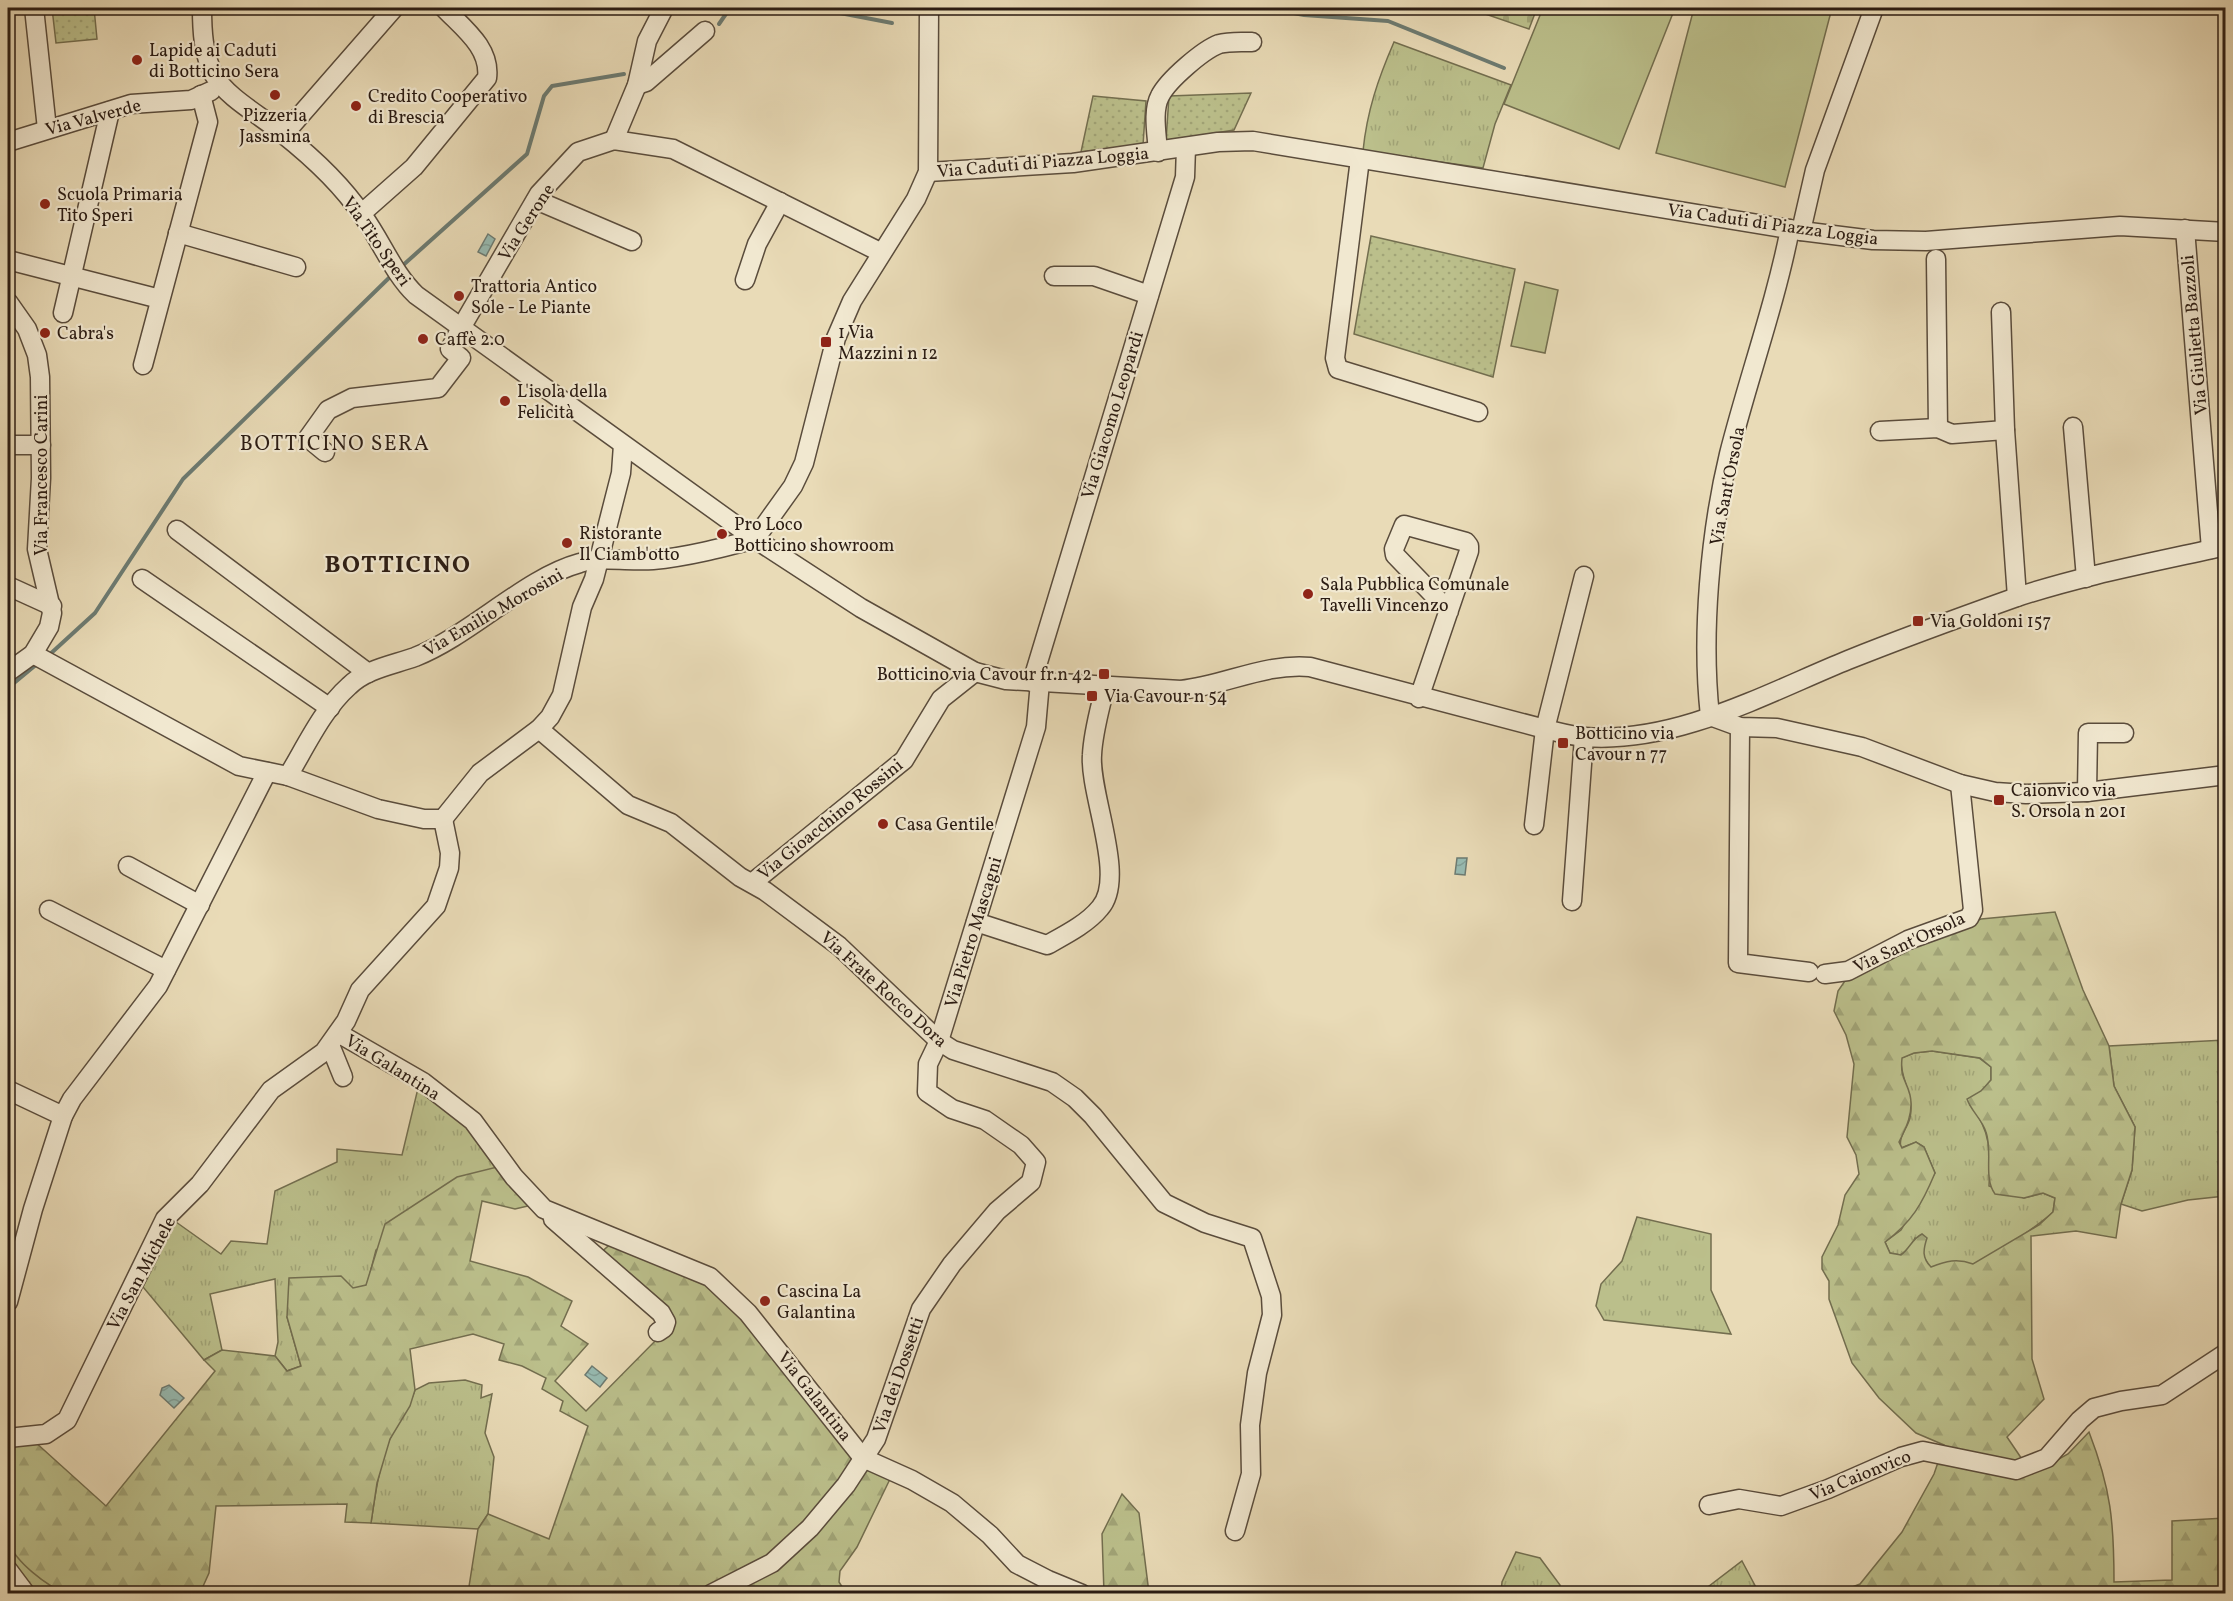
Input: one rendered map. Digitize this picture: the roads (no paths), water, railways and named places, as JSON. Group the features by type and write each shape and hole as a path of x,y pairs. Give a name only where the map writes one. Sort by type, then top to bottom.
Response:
{"street":[{"path":"34,8 47,129"},
{"path":"181,101 218,80 205,45 202,8"},
{"path":"284,134 394,8"},
{"path":"362,213 414,167 487,78 489,66 486,55 444,8"},
{"path":"614,140 637,85 647,41 664,8"},
{"path":"755,539 793,486 804,463 836,338 852,301 880,252 916,199 928,172 929,8"},
{"name":"Via Sant'Orsola","path":"1710,716 1705,670 1718,516 1729,455 1815,170 1874,8"},
{"path":"637,85 646,82 705,31"},
{"name":"Via Caduti di Piazza Loggia","path":"1158,152 1156,121 1160,97 1178,75 1206,51 1220,44 1252,42"},
{"name":"Via Valverde","path":"8,142 142,102 181,101 201,95 218,80"},
{"name":"Via Tito Speri","path":"218,80 284,134 324,172 362,213 404,284 461,328 755,539 861,608 975,672 1006,680 1181,690 1204,687 1256,671 1293,666 1310,667 1419,698 1584,737 1649,732 1710,716 1884,645 2017,597 2086,578 2218,548"},
{"path":"143,365 208,122 201,95"},
{"path":"63,313 110,111"},
{"name":"Via Gerone","path":"325,452 308,438 328,410 352,398 438,388 461,358 450,349 536,200 578,152 614,140 673,148 880,252"},
{"name":"Via Caduti di Piazza Loggia","path":"928,172 1072,163 1218,142 1253,141 1796,230 1873,240 1926,241 2120,226 2226,232"},
{"name":"Via Giacomo Leopardi","path":"1036,682 1185,177 1186,147"},
{"path":"1360,159 1335,358 1338,369 1478,412"},
{"path":"536,200 632,241"},
{"path":"745,280 757,244 780,202"},
{"name":"Via Giulietta Bazzoli","path":"2185,229 2218,548"},
{"path":"178,233 296,267"},
{"path":"1936,259 1938,428"},
{"path":"8,260 160,299"},
{"path":"1054,276 1094,276 1149,295"},
{"name":"Via Francesco Carini","path":"8,302 27,329 37,355 40,377 41,445 37,549 52,606"},
{"path":"2001,312 2005,430 2017,597"},
{"path":"2073,426 2086,578"},
{"path":"1880,431 1938,428 1952,434 2005,430"},
{"path":"8,445 41,445"},
{"path":"8,586 52,606 48,627 26,661 228,761 288,776 378,809 424,819 443,819 480,773 539,729 550,717 562,695 582,607 594,579 621,473 623,445"},
{"path":"1419,698 1449,611 1469,546 1466,542 1404,525 1394,549 1395,555 1449,611"},
{"path":"177,530 368,673"},
{"name":"Via Emilio Morosini","path":"288,776 330,708 349,685 368,673 427,651 475,624 552,574 581,563 597,560 652,560 713,551 755,539"},
{"path":"1534,825 1545,729 1584,576"},
{"path":"142,579 330,708"},
{"name":"Via Gioacchino Rossini","path":"752,883 904,760 941,699 975,672"},
{"name":"Via Pietro Mascagni","path":"939,1041 1036,728 1036,682"},
{"path":"976,922 1047,945 1079,926 1102,907 1110,882 1109,859 1097,803 1091,756 1105,687"},
{"path":"1755,698 1760,714 1777,728"},
{"path":"1710,716 1740,727 1777,728 1862,747 1960,784 1995,792 2026,794 2087,792 2226,775"},
{"name":"Via Sant'Orsola","path":"1740,727 1738,963 1817,973 1848,971 1908,940 1969,918 1973,910 1960,784"},
{"name":"Via Frate Rocco Dora","path":"539,729 628,805 671,823 740,877 752,883 839,946 939,1041 953,1050 1052,1082 1075,1098 1094,1116 1164,1203 1204,1223 1252,1238 1271,1296 1272,1315 1257,1373 1250,1425 1251,1474 1235,1531"},
{"path":"2087,792 2088,734 2124,733"},
{"path":"1572,901 1584,737"},
{"path":"8,1302 33,1209 63,1116 72,1100 158,986 267,772"},
{"name":"Via San Michele","path":"8,1438 46,1434 67,1420 165,1219 200,1185 271,1090 324,1052 334,1039 360,990 436,906 449,868 450,853 443,819"},
{"path":"128,866 200,905"},
{"path":"49,910 166,970"},
{"path":"334,1039 343,1077"},
{"name":"Via Galantina","path":"334,1039 423,1082 472,1121 514,1177 562,1228 661,1313 666,1322 664,1328 658,1332"},
{"name":"Via dei Dossetti","path":"711,1593 771,1563 810,1528 846,1485 876,1439 921,1309 952,1264 997,1211 1030,1182 1036,1162 1021,1144 985,1120 952,1109 927,1092 927,1064 939,1041"},
{"path":"8,1090 63,1116"},
{"name":"Via Galantina","path":"544,1209 711,1277 748,1313 864,1458 912,1480 952,1503 990,1535 1017,1564 1048,1580 1082,1593"},
{"name":"Via Caionvico","path":"1709,1505 1739,1499 1780,1506 1828,1489 1901,1457 1923,1451 2016,1470 2047,1458 2080,1420 2094,1408 2121,1401 2162,1395 2226,1353"},
{"path":"8,1570 27,1593"}],"water":[{"path":"488,234 495,239 486,256 478,252"},
{"path":"1457,858 1467,858 1465,875 1455,874"},
{"path":"592,1366 607,1378 600,1387 585,1375"},
{"path":"169,1385 184,1398 174,1408 160,1395 162,1388"}],"waterway":[{"path":"719,24 730,8"},
{"path":"814,8 892,23"},
{"path":"1268,8 1304,15 1388,21 1504,68"},
{"path":"401,267 527,154 544,96 552,86 624,74"},
{"path":"48,656 95,613 183,479 393,274"},
{"path":"8,688 37,664"}],"place":[{"name":"Lapide ai Caduti di Botticino Sera","path":"137,60"},
{"name":"Pizzeria Jassmina","path":"275,95"},
{"name":"Credito Cooperativo di Brescia","path":"356,106"},
{"name":"Scuola Primaria Tito Speri","path":"45,204"},
{"name":"Trattoria Antico Sole - Le Piante","path":"459,296"},
{"name":"Cabra's","path":"45,333"},
{"name":"Caffè 2.0","path":"423,339"},
{"name":"1 Via Mazzini n 12","path":"826,342"},
{"name":"L'isola della Felicità","path":"505,401"},
{"name":"Pro Loco Botticino showroom","path":"722,534"},
{"name":"Ristorante Il Ciamb'otto","path":"567,543"},
{"name":"Sala Pubblica Comunale Tavelli Vincenzo","path":"1308,594"},
{"name":"Via Goldoni 157","path":"1918,621"},
{"name":"Botticino via Cavour fr.n 42","path":"1104,674"},
{"name":"Via Cavour n 54","path":"1092,696"},
{"name":"Botticino via Cavour n 77","path":"1563,743"},
{"name":"Caionvico via S. Orsola n 201","path":"1999,800"},
{"name":"Casa Gentile","path":"883,824"},
{"name":"Cascina La Galantina","path":"765,1301"}],"district":[{"name":"BOTTICINO SERA","path":"335,443"},
{"name":"BOTTICINO","path":"398,564"}]}
